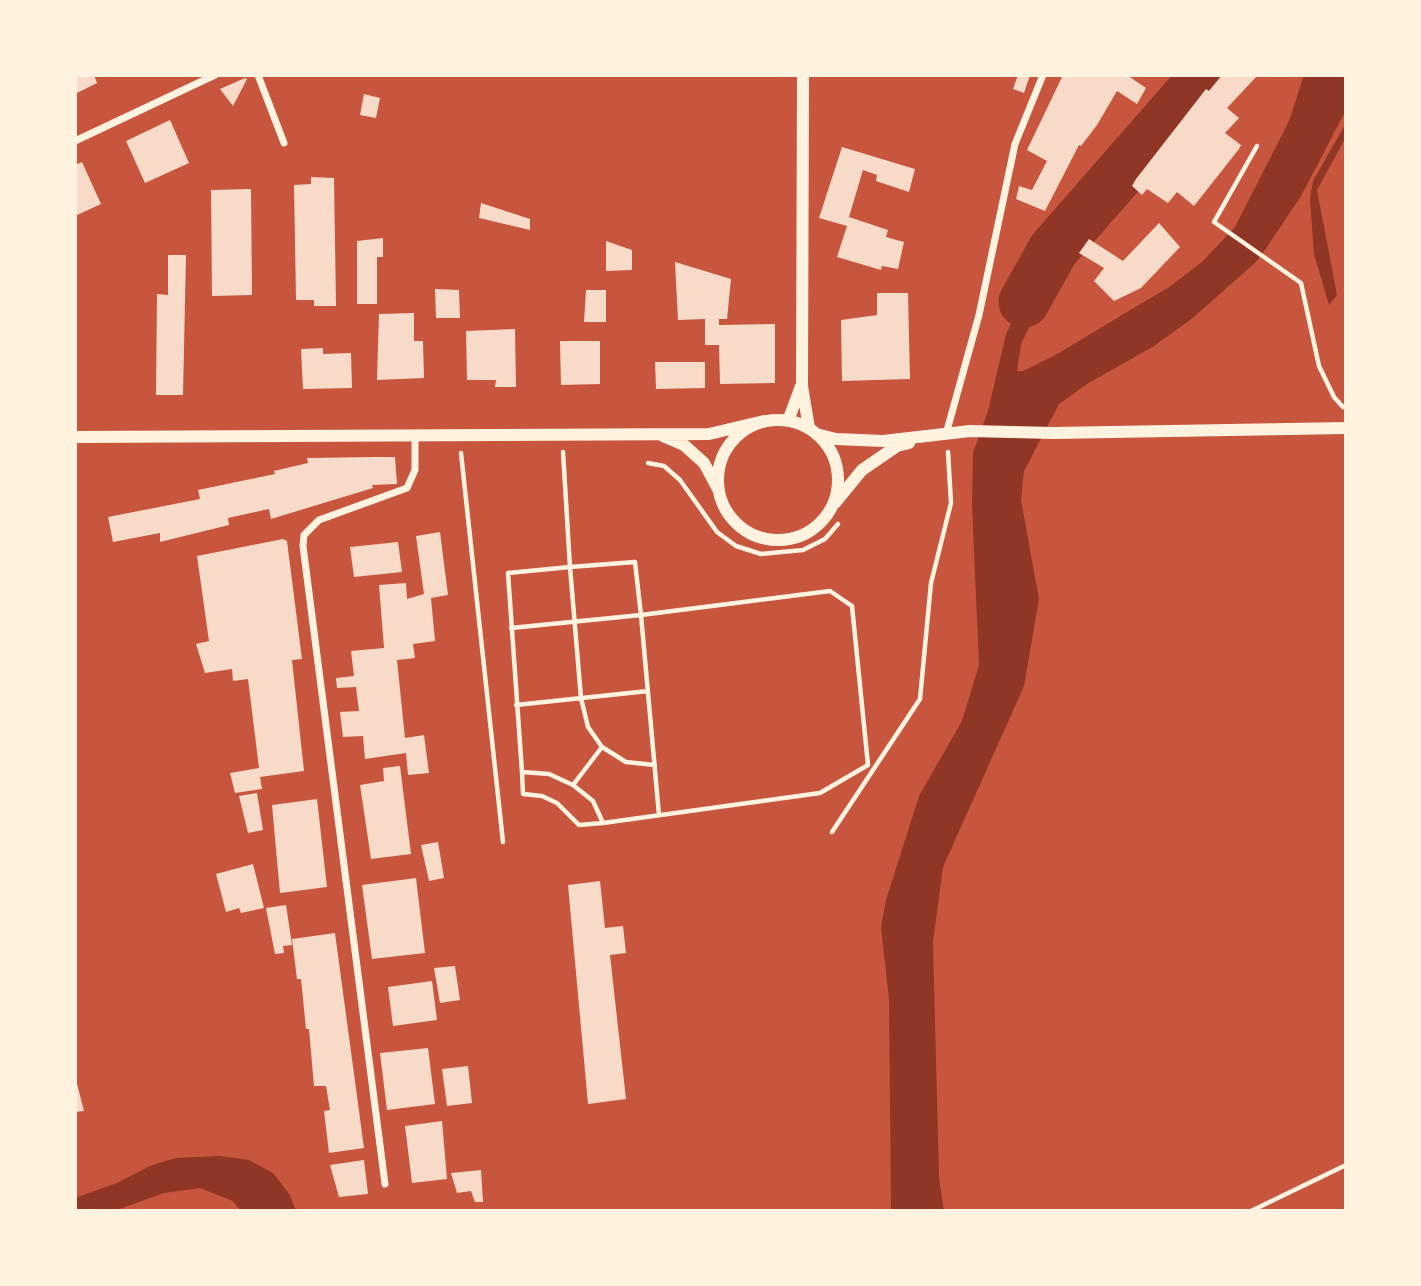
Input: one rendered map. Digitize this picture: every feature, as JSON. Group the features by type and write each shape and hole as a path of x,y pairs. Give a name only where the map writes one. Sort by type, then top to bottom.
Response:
{"street":[{"path":"75,141 215,75"},
{"path":"258,75 284,143"},
{"path":"803,75 802,386 813,431 831,454 838,478 836,495 829,511"},
{"path":"946,434 979,315 1015,144 1043,75"},
{"path":"788,421 802,386"},
{"path":"75,437 709,434 764,421 788,421 836,439 883,440 970,431 1053,433 1346,428"},
{"path":"720,494 718,475 723,457 732,441 746,429 764,421"},
{"path":"656,433 684,445 704,463 728,512 741,527 759,537 779,540 799,536 816,526 862,470 897,446 932,436"},
{"path":"385,1184 303,546 304,535 319,520 407,488 415,470 415,435"}],"path":[{"path":"1257,146 1214,222 1301,283 1319,366 1334,397 1346,411"},
{"path":"459,434 503,842"},
{"path":"563,434 574,622 581,698 588,727 602,747 626,762 654,765"},
{"path":"832,832 920,699 930,583 951,503 946,434"},
{"path":"937,452 948,449"},
{"path":"648,463 664,466 680,480 718,532 736,546 761,554 803,550 825,539 842,519"},
{"path":"511,628 641,615 830,591 852,606 868,765 820,793 659,816 579,825 557,803 542,796 523,794 516,705 511,628 508,573 635,562 641,615 659,816"},
{"path":"516,705 648,691"},
{"path":"573,785 602,747"},
{"path":"522,772 549,774 573,785 593,801 603,823"},
{"path":"1251,1211 1346,1164"}],"shaded area":[{"path":"1199,75 1213,75 1182,119 1166,110"},
{"path":"1304,75 1346,75 1346,110 1301,196 1265,250 1256,262 1194,317 1154,346 1087,384 1059,404 1024,471 1021,500 1039,599 1024,686 943,867 933,942 939,1178 944,1211 891,1211 889,999 881,928 886,900 919,796 962,721 979,665 972,505 973,453 988,411 1006,334 1040,264 1102,194 1157,120 1173,132 1123,198 1057,269 1021,344 1017,371 1023,371 1059,353 1171,286 1203,261 1235,227 1289,121"},
{"path":"1346,123 1346,137 1317,190 1337,295 1329,305 1314,254 1310,199 1313,181"},
{"path":"220,1156 249,1160 273,1173 290,1195 296,1211 241,1211 233,1201 200,1188 164,1193 114,1211 75,1211 75,1198 117,1183 152,1165 176,1158"}],"building":[{"path":"75,75 94,75 97,83 75,94"},
{"path":"1018,75 1030,75 1024,93 1013,89"},
{"path":"1063,75 1127,75 1146,88 1137,104 1117,91 1097,125 1081,146 1079,145 1045,211 1016,199 1019,186 1032,190 1047,161 1027,150"},
{"path":"1222,75 1258,75 1227,108 1239,118 1225,133 1241,145 1239,149 1194,206 1177,192 1168,203 1147,189 1142,195 1132,186 1136,179 1206,89 1209,91"},
{"path":"247,79 233,106 220,89"},
{"path":"364,94 380,98 376,118 360,115"},
{"path":"170,120 189,163 145,183 126,141"},
{"path":"842,147 915,169 909,192 876,181 877,175 863,170 849,217 888,230 886,237 904,242 898,269 882,266 881,270 837,257 847,226 819,218"},
{"path":"82,162 101,204 75,216 75,165"},
{"path":"311,177 334,178 336,306 314,306 314,300 296,300 294,185 311,184"},
{"path":"251,189 252,295 212,296 211,190"},
{"path":"481,203 530,219 530,230 479,218"},
{"path":"1159,223 1180,247 1141,288 1114,301 1094,281 1104,268 1079,253 1089,239 1123,261"},
{"path":"383,238 383,257 377,257 377,304 357,304 357,241"},
{"path":"606,241 632,250 632,270 606,271"},
{"path":"168,255 186,255 183,395 156,395 157,294 168,295"},
{"path":"675,262 731,279 727,319 719,319 719,325 775,324 775,383 720,384 719,345 705,345 705,319 678,320"},
{"path":"435,289 459,290 460,318 436,318"},
{"path":"586,290 606,290 606,322 584,322"},
{"path":"877,293 908,293 910,379 842,381 841,320 877,315"},
{"path":"414,313 414,341 423,341 424,378 377,380 379,314"},
{"path":"515,329 516,387 495,387 496,380 467,380 466,331"},
{"path":"560,341 600,341 600,384 561,385"},
{"path":"323,348 323,354 351,353 352,388 303,389 301,349"},
{"path":"655,362 705,362 705,388 656,389"},
{"path":"395,457 397,484 372,485 373,488 271,519 269,509 228,518 229,525 160,542 160,533 113,542 108,517 200,499 198,490 275,474 274,471 308,463 307,458"},
{"path":"440,532 448,595 431,598 435,641 413,644 415,658 397,660 405,738 424,735 429,773 408,775 406,753 365,759 363,736 343,737 340,712 359,711 356,687 337,688 336,678 354,676 351,651 384,648 379,585 406,583 407,599 424,594 416,536"},
{"path":"283,539 287,541 302,659 292,660 304,771 260,777 262,789 235,793 230,773 259,768 248,679 233,681 232,669 205,673 196,644 209,641 197,556"},
{"path":"398,542 402,572 354,577 350,547"},
{"path":"400,766 411,854 371,859 360,785 384,781 383,768"},
{"path":"257,793 263,830 248,833 239,796"},
{"path":"317,799 327,887 280,893 272,805"},
{"path":"438,842 444,878 429,881 421,845"},
{"path":"253,864 264,908 241,913 239,908 226,912 216,874"},
{"path":"416,878 425,953 372,959 362,885"},
{"path":"600,881 605,928 623,926 626,953 610,955 626,1099 588,1104 568,885"},
{"path":"286,905 292,945 283,946 284,953 275,954 266,908"},
{"path":"335,933 364,1148 329,1153 324,1111 330,1110 326,1086 314,1086 309,1029 306,1029 301,979 297,979 292,939"},
{"path":"455,966 460,1000 440,1003 434,968"},
{"path":"432,981 437,1020 393,1026 388,987"},
{"path":"428,1048 435,1104 387,1110 380,1053"},
{"path":"468,1066 472,1103 447,1106 442,1069"},
{"path":"75,1076 84,1111 75,1112"},
{"path":"442,1121 447,1179 412,1183 405,1126"},
{"path":"364,1160 368,1194 339,1197 330,1165"},
{"path":"481,1170 483,1202 475,1202 471,1191 457,1193 451,1173"}],"waterway":[{"path":"1024,302 1053,250 1206,75"}]}
